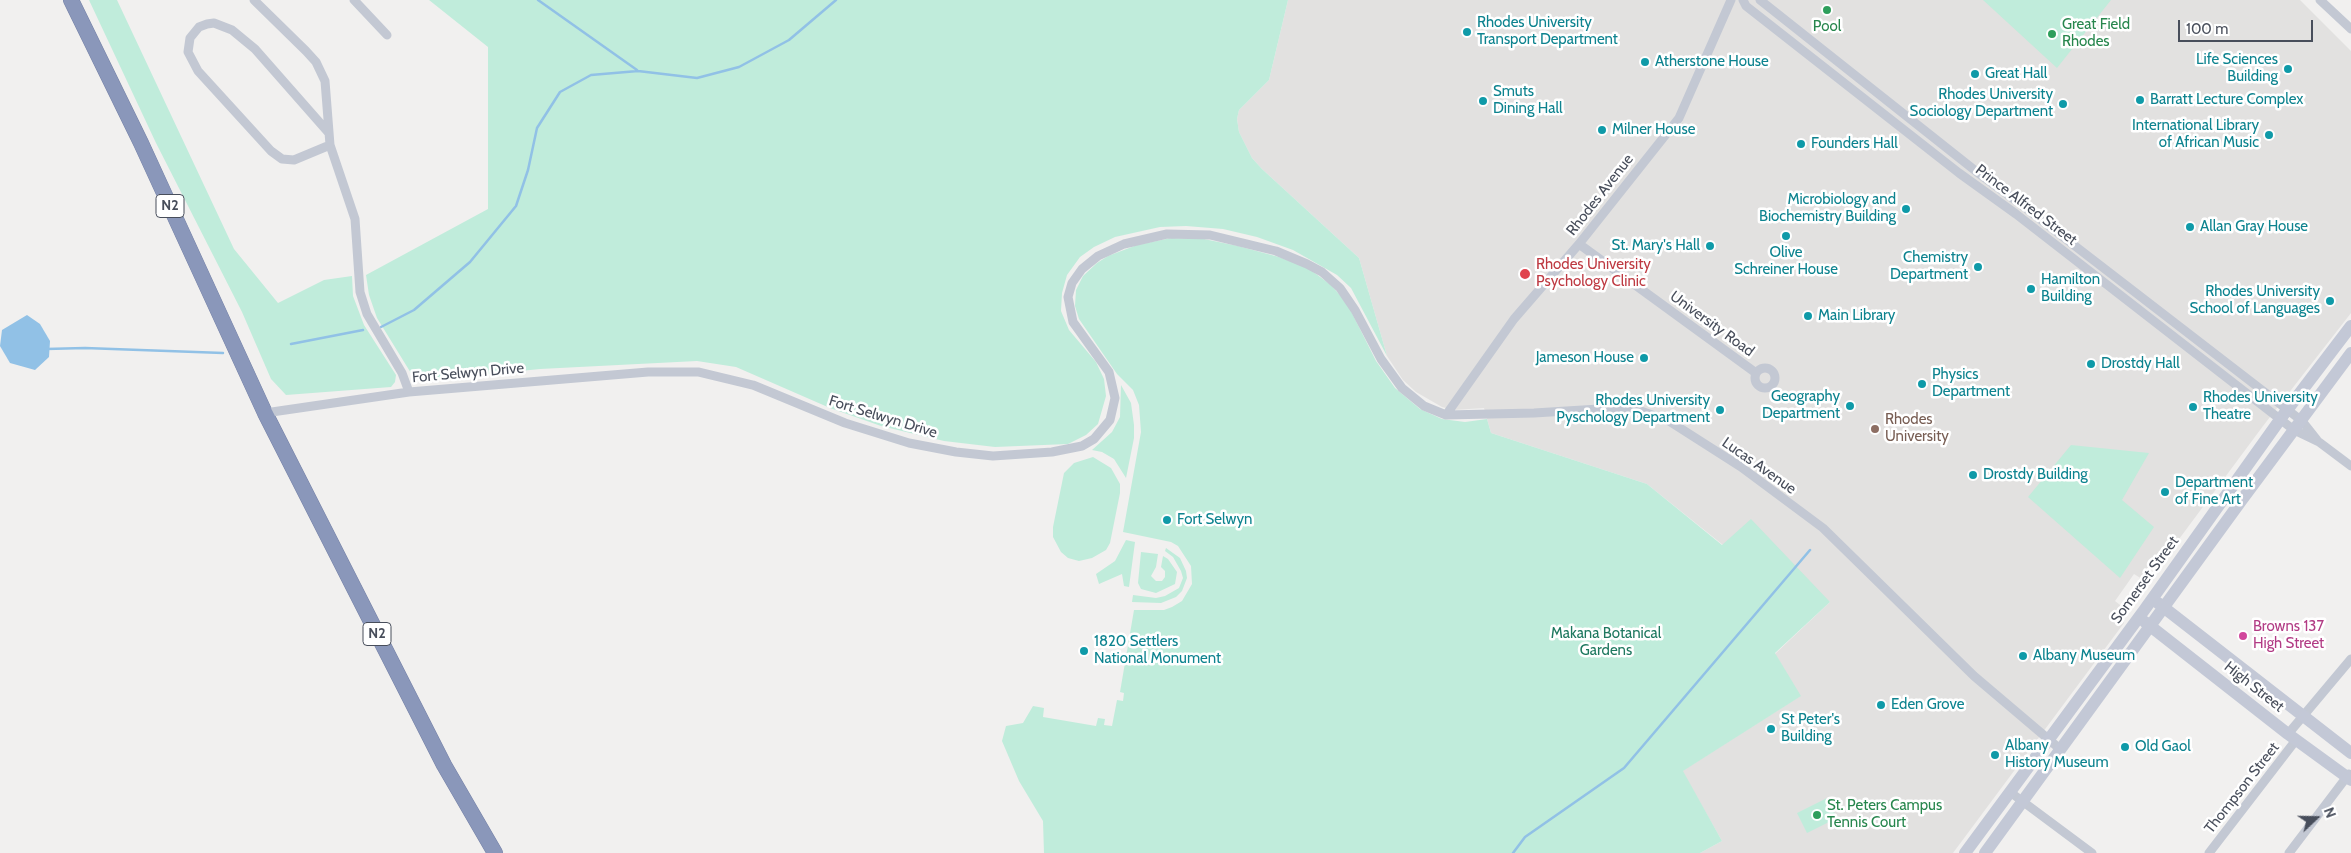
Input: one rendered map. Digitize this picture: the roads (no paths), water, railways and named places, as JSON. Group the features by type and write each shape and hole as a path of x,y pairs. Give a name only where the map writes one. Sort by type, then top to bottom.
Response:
{"highway":[{"name":"N2","path":"71,0 141,143 265,413 444,765 495,853"}],"main road":[{"name":"Somerset Street","path":"1964,853 2138,617 2284,414 2351,326"},
{"name":"Somerset Street","path":"1985,853 2351,353"},
{"name":"High Street","path":"2151,599 2164,607 2301,716 2351,753"},
{"name":"High Street","path":"2138,617 2292,737 2349,776"}],"street":[{"path":"254,0 306,51 322,72 326,88 330,145 355,219 360,292 368,314 402,373 409,392"},
{"path":"354,0 387,35"},
{"name":"Rhodes Avenue","path":"1446,415 1514,319 1579,244 1679,118 1731,0"},
{"name":"Prince Alfred Street","path":"1743,0 1746,6 1922,144 2284,414"},
{"name":"Prince Alfred Street","path":"1760,0 2351,466"},
{"path":"2320,0 2351,29"},
{"path":"328,132 255,49 232,30 214,23 207,24 199,27 190,38 188,52 198,70 272,152 282,159 294,160 330,145"},
{"name":"Fort Selwyn Drive","path":"265,413 409,392 648,372 699,372 753,386 845,423 909,443 956,452 993,456 1034,454 1082,446 1094,439 1110,420 1115,398 1109,372 1073,322 1068,297 1072,283 1082,269 1093,260 1124,244 1167,234 1184,233 1241,241 1276,251 1322,272 1340,288 1355,310 1381,359"},
{"name":"University Road","path":"1579,244 1756,373"},
{"name":"Lucas Avenue","path":"1381,359 1412,398 1424,406 1446,415 1534,413 1615,408 1638,410 1669,421 1741,467 1823,528 1974,676 2060,749"},
{"name":"Thompson Street","path":"2209,853 2292,737 2301,716 2351,659"},
{"path":"2289,853 2349,776"},
{"path":"2010,792 2092,853"}],"water":[{"path":"27,315 40,324 50,341 49,357 35,370 10,363 0,346 2,330"}],"waterway":[{"path":"538,0 637,70"},
{"path":"381,327 414,310 470,262 516,206 528,170 537,128 560,92 591,75 638,71 697,78 739,67 789,40 836,0"},
{"path":"291,344 363,330"},
{"path":"46,349 85,348 223,353"},
{"path":"1513,853 1525,837 1624,768 1810,550"}],"place":[{"name":"Pool","path":"1827,10"},
{"name":"Rhodes University Transport Department","path":"1467,32"},
{"name":"Great Field Rhodes","path":"2052,34"},
{"name":"Atherstone House","path":"1645,62"},
{"name":"Life Sciences Building","path":"2288,69"},
{"name":"Great Hall","path":"1975,74"},
{"name":"Barratt Lecture Complex","path":"2140,100"},
{"name":"Smuts Dining Hall","path":"1483,101"},
{"name":"Rhodes University Sociology Department","path":"2063,104"},
{"name":"Milner House","path":"1602,130"},
{"name":"International Library of African Music","path":"2269,135"},
{"name":"Founders Hall","path":"1801,144"},
{"name":"Microbiology and Biochemistry Building","path":"1906,209"},
{"name":"Allan Gray House","path":"2190,227"},
{"name":"Olive Schreiner House","path":"1786,236"},
{"name":"St. Mary's Hall","path":"1710,246"},
{"name":"Chemistry Department","path":"1978,267"},
{"name":"Rhodes University Psychology Clinic","path":"1525,274"},
{"name":"Hamilton Building","path":"2031,289"},
{"name":"Rhodes University School of Languages","path":"2330,301"},
{"name":"Main Library","path":"1808,316"},
{"name":"Jameson House","path":"1644,358"},
{"name":"Drostdy Hall","path":"2091,364"},
{"name":"Physics Department","path":"1922,384"},
{"name":"Geography Department","path":"1850,406"},
{"name":"Rhodes University Theatre","path":"2193,407"},
{"name":"Rhodes University Pyschology Department","path":"1720,410"},
{"name":"Rhodes University","path":"1875,429"},
{"name":"Drostdy Building","path":"1973,475"},
{"name":"Department of Fine Art","path":"2165,492"},
{"name":"Fort Selwyn","path":"1167,520"},
{"name":"Browns 137 High Street","path":"2243,636"},
{"name":"1820 Settlers National Monument","path":"1084,651"},
{"name":"Albany Museum","path":"2023,656"},
{"name":"Eden Grove","path":"1881,705"},
{"name":"St Peter's Building","path":"1771,729"},
{"name":"Old Gaol","path":"2125,747"},
{"name":"Albany History Museum","path":"1995,755"},
{"name":"St. Peters Campus Tennis Court","path":"1817,815"}],"park label":[{"name":"Makana Botanical Gardens","path":"1606,642"}]}
